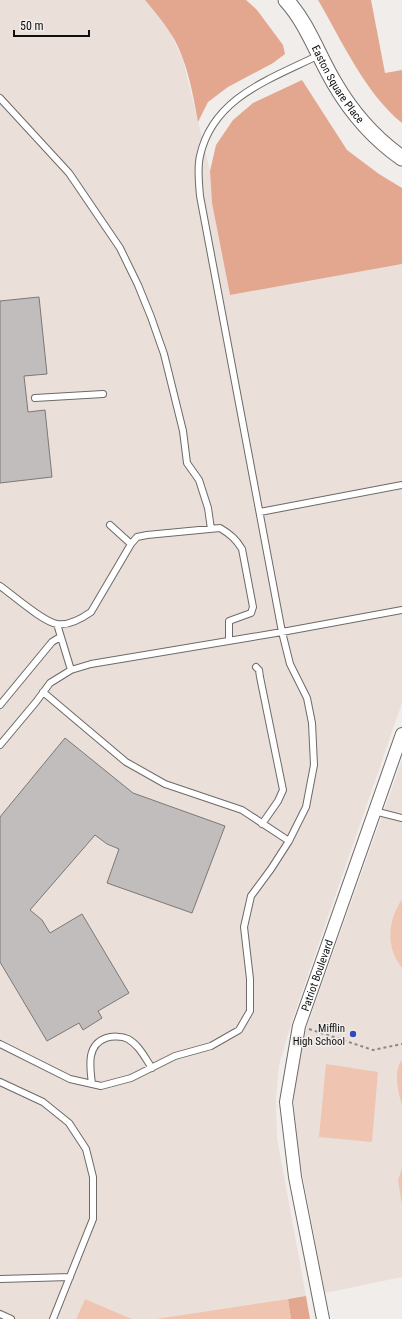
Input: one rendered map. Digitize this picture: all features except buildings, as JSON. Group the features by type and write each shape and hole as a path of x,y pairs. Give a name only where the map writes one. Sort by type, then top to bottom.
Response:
{"street":[{"name":"Easton Square Place","path":"286,0 304,24 334,84 351,109 375,136 402,158"},
{"name":"Patriot Boulevard","path":"323,1319 295,1178 286,1102 299,1026 402,734"}],"lane":[{"path":"0,1044 70,1079 101,1086 131,1078 175,1056 211,1046 239,1030 250,1010 250,979 244,927 251,896 289,841 306,807 314,765 312,723 307,698 290,664 282,632 200,196 200,156 216,119 229,105 252,89 319,55"},
{"path":"0,98 69,173 120,248 138,285 164,354 183,431 187,463 199,480 208,508 211,529"},
{"path":"35,398 102,394"},
{"path":"260,512 402,485"},
{"path":"110,525 131,544"},
{"path":"0,586 45,619 56,624 69,623 81,619 91,612 131,544 137,538 147,534 220,528 230,533 237,540 242,549 253,607 251,613 228,621 229,640"},
{"path":"0,744 50,683 71,670 91,664 402,610"},
{"path":"56,624 71,670"},
{"path":"0,705 52,642 60,637"},
{"path":"256,667 259,670 282,790 278,802 262,824"},
{"path":"43,692 126,762 166,784 242,810 289,841"},
{"path":"374,811 402,818"},
{"path":"92,1084 90,1064 94,1046 101,1040 109,1037 117,1036 127,1039 136,1046 152,1068"},
{"path":"0,1082 43,1102 69,1123 86,1149 93,1177 93,1219 53,1319"},
{"path":"0,1278 70,1277"},
{"path":"0,1314 11,1319"}],"path":[{"path":"299,1026 373,1050 402,1044"}],"shaded area":[{"path":"0,0 145,0 170,32 183,60 210,171 212,203 230,295 402,264 402,703 293,1018 279,1065 276,1098 277,1138 306,1296 155,1319 132,1319 85,1299 76,1319 0,1319"},
{"path":"145,0 246,0 257,10 283,45 285,54 273,63 228,87 208,102 198,122 188,75 180,51 166,27"},
{"path":"318,0 371,0 385,73 402,70 402,123 389,111 365,82"},
{"path":"302,80 347,150 379,174 402,188 402,264 230,295 212,203 210,171 216,145 233,120 253,103"},
{"name":"Mifflin High School","path":"402,760 402,1277 325,1293 296,1140 294,1100 299,1052"},
{"path":"402,899 402,968 393,951 390,934 391,925 397,907"},
{"path":"402,1060 402,1105 397,1075 399,1064"},
{"path":"326,1064 378,1072 372,1142 319,1137"},
{"path":"402,1168 402,1206 398,1180"},
{"path":"306,1296 310,1319 291,1319 288,1299"},
{"path":"85,1299 132,1319 76,1319"},
{"path":"288,1299 291,1319 155,1319"}],"place":[{"name":"Mifflin High School","path":"353,1034"}]}
